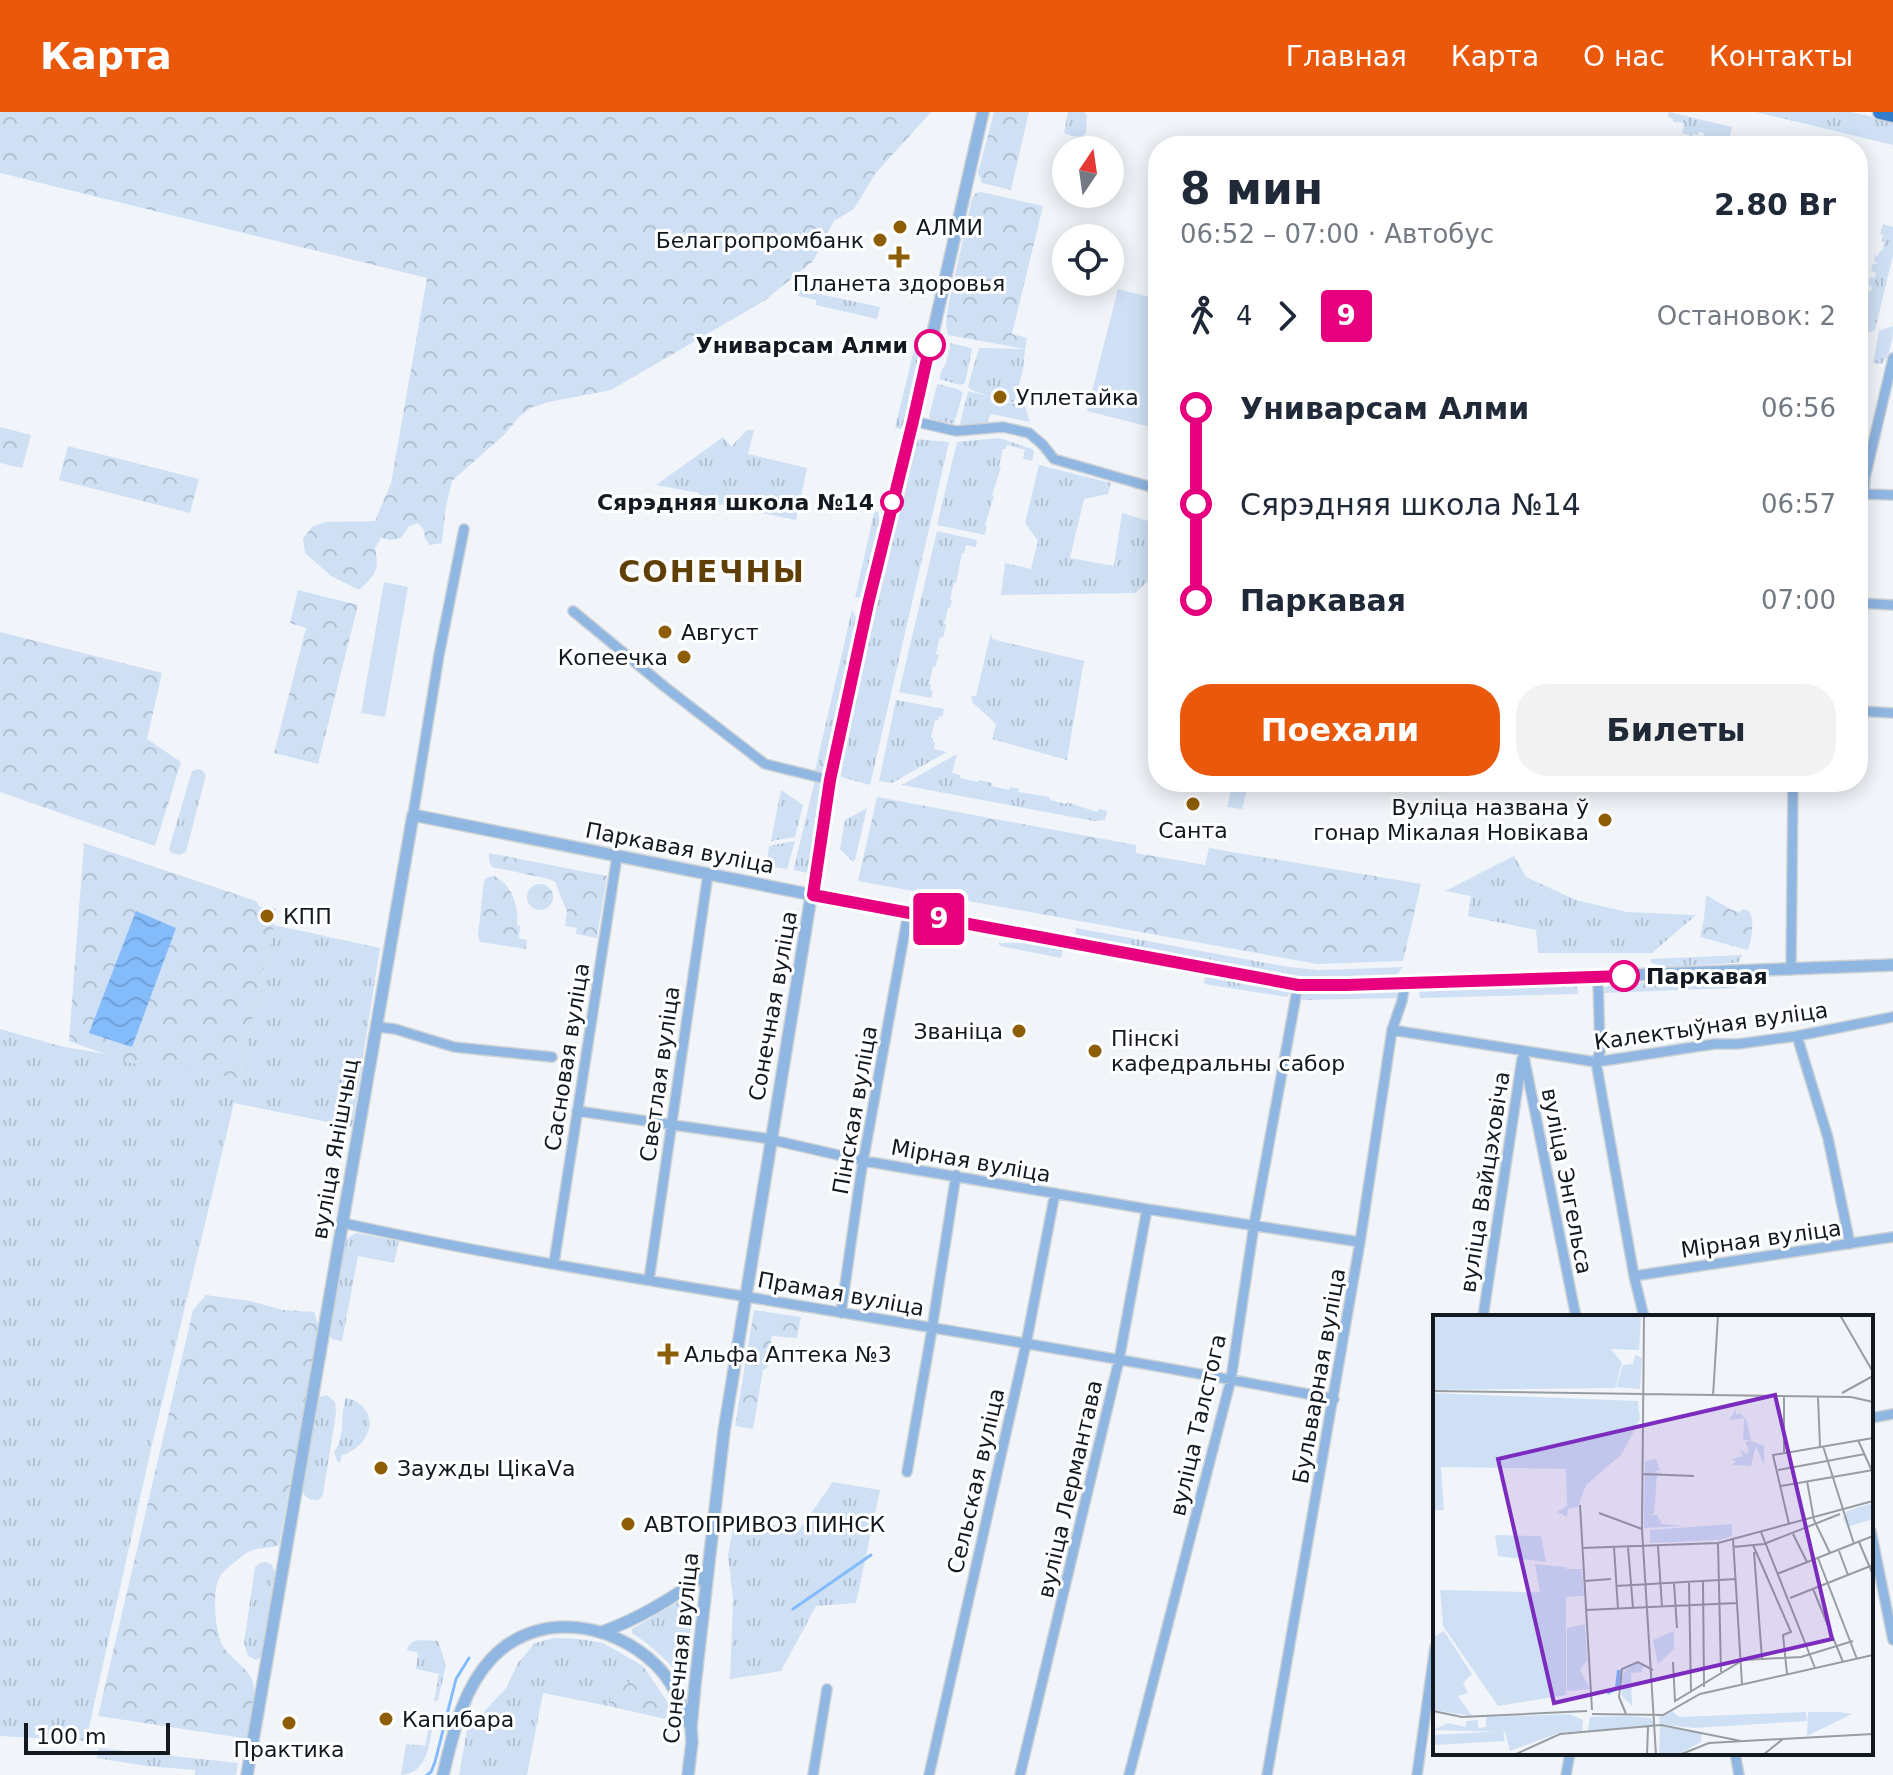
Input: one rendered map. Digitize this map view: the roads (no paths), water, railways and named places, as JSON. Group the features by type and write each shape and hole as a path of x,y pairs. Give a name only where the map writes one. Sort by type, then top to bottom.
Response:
{"main road":[{"path":"1880,112 1893,115"}],"street":[{"name":"Сонечная вуліца","path":"688,1775 724,1431 830,780 983,112"},
{"path":"1868,465 1893,358"},
{"path":"913,421 956,431 1003,427 1029,433 1054,459 1148,486"},
{"path":"1868,494 1893,495"},
{"name":"вуліца Янішчыц","path":"247,1775 439,655 464,529"},
{"path":"1868,604 1893,605"},
{"path":"573,611 765,764 830,780"},
{"path":"1868,712 1893,713"},
{"path":"1791,970 1793,792"},
{"name":"Паркавая вуліца","path":"413,815 908,914 1298,985 1893,965"},
{"name":"Сасновая вуліца","path":"554,1263 617,856"},
{"name":"Светлая вуліца","path":"649,1280 708,874"},
{"name":"Пінская вуліца","path":"841,1313 864,1161 908,914"},
{"path":"1598,977 1600,1052 1596,1062 1644,1315"},
{"name":"Бульварная вуліца","path":"1267,1775 1334,1399 1392,1030 1405,983"},
{"name":"вуліца Талстога","path":"1129,1775 1231,1379 1254,1225 1298,985"},
{"name":"Калектыўная вуліца","path":"1392,1030 1596,1062 1714,1044 1797,1036 1893,1017"},
{"path":"377,1027 395,1029 454,1047 552,1057"},
{"path":"1797,1036 1828,1138 1850,1244"},
{"name":"вуліца Вайцэховіча","path":"1483,1315 1523,1052"},
{"name":"вуліца Энгельса","path":"1523,1052 1576,1315"},
{"name":"Мірная вуліца","path":"577,1111 764,1138 864,1161 1360,1242"},
{"path":"907,1472 956,1175"},
{"name":"Сельская вуліца","path":"929,1775 1026,1344 1055,1193"},
{"name":"вуліца Лермантава","path":"1020,1775 1119,1360 1147,1209"},
{"name":"Прамая вуліца","path":"343,1223 406,1237 1334,1399"},
{"name":"Мірная вуліца","path":"1634,1276 1893,1237"},
{"path":"1873,1418 1893,1414"},
{"path":"1873,1541 1893,1640"},
{"path":"602,1632 631,1622 662,1605 708,1572"},
{"path":"443,1775 463,1704 483,1669 502,1649 525,1634 548,1627 575,1627 602,1632 627,1643 655,1664 677,1692 691,1727"},
{"path":"1417,1775 1433,1661"},
{"path":"813,1775 827,1689"},
{"path":"1566,1775 1570,1755"},
{"path":"1735,1755 1739,1775"}],"water":[{"path":"136,911 176,928 132,1047 89,1033"}],"waterway":[{"path":"793,1609 871,1555"},
{"path":"427,1775 435,1762 456,1679 469,1658"}],"place":[{"name":"АЛМИ","path":"900,227"},
{"name":"Белагропромбанк","path":"880,240"},
{"name":"Планета здоровья","path":"899,257"},
{"name":"Униварсам Алми","path":"930,345"},
{"name":"Уплетайка","path":"1000,397"},
{"name":"Сярэдняя школа №14","path":"892,502"},
{"name":"Август","path":"665,632"},
{"name":"Копеечка","path":"684,657"},
{"name":"Санта","path":"1193,804"},
{"name":"Вуліца названа ў гонар Мікалая Новікава","path":"1605,820"},
{"name":"КПП","path":"267,916"},
{"name":"Паркавая","path":"1624,976"},
{"name":"Званіца","path":"1019,1031"},
{"name":"Пінскі кафедральны сабор","path":"1095,1051"},
{"name":"Альфа Аптека №3","path":"668,1354"},
{"name":"Заужды ЦікаVа","path":"381,1468"},
{"name":"АВТОПРИВОЗ ПИНСК","path":"628,1524"},
{"name":"Капибара","path":"386,1719"},
{"name":"Практика","path":"289,1723"}],"district":[{"name":"СОНЕЧНЫ","path":"712,571"}]}
